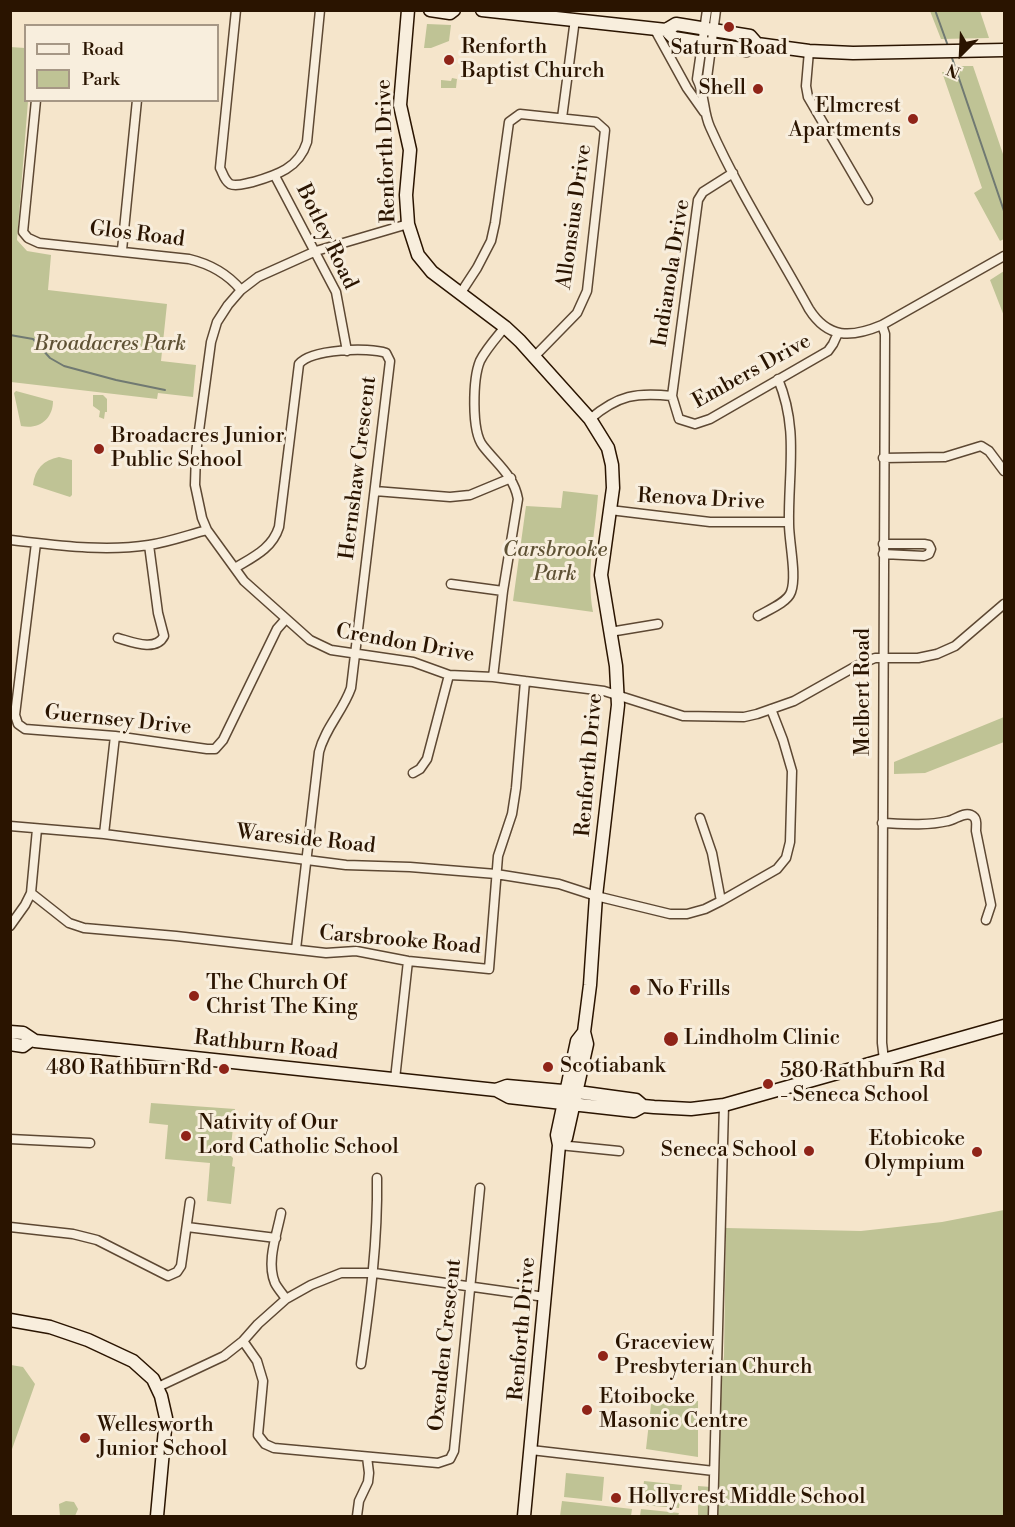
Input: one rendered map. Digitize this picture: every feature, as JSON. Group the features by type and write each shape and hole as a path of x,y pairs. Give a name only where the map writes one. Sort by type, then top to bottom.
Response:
{"street":[{"path":"236,10 220,168 224,178 230,184 238,185 275,176 290,168 300,157 307,142 320,10"},
{"name":"Renforth Drive","path":"408,10 400,105 410,150 406,195 408,224 413,245 432,272 505,327 534,357 590,419 608,448 612,465 613,489 601,575 616,666 616,721 596,896 584,1032 587,1044 556,1135 559,1145 524,1516"},
{"path":"430,10 450,13 454,10"},
{"path":"482,10 552,14 660,29 676,24 709,28 750,36 757,44"},
{"path":"704,112 701,88 707,78 709,28 707,10"},
{"path":"709,28 717,10"},
{"path":"562,118 575,19"},
{"path":"660,29 674,38 747,50 757,44 809,51 853,53 1005,50"},
{"path":"660,29 687,88 704,112 734,172 815,318 822,325 838,333 859,333 882,325 1005,256"},
{"path":"809,51 806,86 808,97 868,201"},
{"path":"687,88 701,88"},
{"name":"Glos Road","path":"36,102 23,232 28,238 39,243 175,256 204,263 227,276 241,290"},
{"path":"122,250 137,102"},
{"name":"Allonsius Drive","path":"460,294 477,268 490,241 495,223 509,122 520,114 596,122 604,130 587,291 577,313 534,357"},
{"name":"Indianola Drive","path":"672,396 698,200 703,192 734,172"},
{"name":"Botley Road","path":"275,176 336,292 347,351"},
{"name":"Crendon Drive","path":"408,224 316,251 258,277 241,290 220,316 208,353 196,453 195,484 207,530 255,592 285,620 316,644 331,650 413,662 449,675 493,677 617,694 683,716 744,717 794,701 875,658 918,658 937,654 954,646 1005,604"},
{"name":"Melbert Road","path":"882,325 885,334 882,658 882,1043 884,1060"},
{"path":"493,677 503,591 518,499 511,478 477,437 474,412 480,362 505,327"},
{"name":"Embers Drive","path":"590,419 622,398 634,394 650,394 672,396 679,419 695,424 710,419 828,351 838,333"},
{"name":"Hernshaw Crescent","path":"235,568 267,548 278,532 299,364 311,355 376,349 386,353 390,361 349,695 326,732 319,752 296,949"},
{"name":"Renova Drive","path":"610,510 710,522 789,522 790,414 778,379"},
{"path":"883,458 945,457 981,446 989,451 1005,471"},
{"path":"375,490 450,497 470,495 511,478"},
{"path":"758,616 787,599 791,592 792,551 789,522"},
{"path":"10,540 101,548 149,545 207,530"},
{"name":"Guernsey Drive","path":"36,543 15,716 16,721 25,729 115,736 207,749 217,748 277,629 285,620"},
{"path":"883,544 927,544 931,549 929,554 924,556 883,554"},
{"path":"118,638 154,645 164,638 165,632 158,613 149,545"},
{"path":"451,584 503,591"},
{"path":"610,632 658,624"},
{"path":"413,773 420,769 427,759 449,675"},
{"name":"Carsbrooke Road","path":"31,893 69,923 84,928 326,953 356,951 408,961 489,969 499,850 514,802 525,681"},
{"name":"Wareside Road","path":"10,826 104,834 346,865 410,867 496,874 559,884 596,896 670,914 687,914 720,902 777,869 786,858 790,842 792,771 771,709"},
{"path":"104,834 115,736"},
{"path":"882,823 926,823 948,821 967,814 972,816 977,821 976,831 991,905 986,920"},
{"path":"700,818 712,853 720,902"},
{"path":"10,926 18,917 31,893 37,829"},
{"path":"395,1079 408,961"},
{"name":"Rathburn Road","path":"10,1032 22,1034 32,1040 496,1090 509,1097 634,1111 643,1106 691,1109 724,1105 1005,1026"},
{"name":"Rathburn Road","path":"10,1044 22,1046 32,1040"},
{"name":"Rathburn Road","path":"496,1090 507,1086 571,1091 636,1100 643,1106"},
{"path":"713,1516 724,1105"},
{"path":"10,1139 90,1143"},
{"path":"559,1145 619,1151"},
{"path":"361,1365 374,1273 377,1178"},
{"name":"Oxenden Crescent","path":"243,1341 257,1361 263,1381 258,1435 265,1444 274,1448 438,1463 450,1459 454,1451 480,1188"},
{"path":"10,1227 73,1234 97,1240 168,1276 177,1272 181,1266 190,1202"},
{"path":"281,1213 272,1255 272,1270 275,1282 286,1299"},
{"path":"187,1227 276,1238"},
{"path":"158,1387 224,1356 243,1341 286,1299 311,1285 341,1273 374,1273 545,1297"},
{"path":"10,1320 50,1328 88,1340 133,1361 150,1376 158,1387 166,1418 157,1516"},
{"path":"531,1450 714,1471"},
{"path":"357,1516 359,1501 368,1482 367,1457"}],"green space":[{"path":"930,11 980,11 989,38 941,39"},
{"path":"427,24 451,25 449,41 431,48 424,48"},
{"name":"Broadacres Park","path":"10,47 24,48 24,102 28,102 17,240 27,251 51,255 48,290 167,304 161,361 196,365 193,397 158,393 157,399 11,382"},
{"path":"950,66 973,66 1004,157 1004,239 1000,241 974,193 982,188 942,72 952,72"},
{"path":"452,78 457,79 456,88 441,88 441,80 451,81"},
{"path":"1004,271 1004,316 990,280"},
{"path":"16,391 53,401 48,418 39,425 21,426 14,393"},
{"path":"93,395 103,395 107,399 107,412 105,412 104,419 99,417 100,411 93,406"},
{"path":"59,457 72,460 72,495 70,497 33,485 41,466 48,460"},
{"name":"Carsbrooke Park","path":"563,491 598,495 590,583 593,612 513,601 526,506 561,508"},
{"path":"1004,717 1004,742 925,773 894,774 894,762"},
{"path":"151,1103 235,1109 230,1155 233,1158 232,1166 235,1167 231,1204 207,1201 210,1163 165,1159 168,1125 149,1123"},
{"path":"1004,1210 1004,1516 698,1516 698,1486 711,1487 724,1356 726,1228 861,1231 942,1222"},
{"path":"11,1365 23,1367 35,1384 11,1452"},
{"path":"652,1396 698,1401 698,1457 646,1449"},
{"path":"566,1473 604,1477 602,1501 564,1497"},
{"path":"644,1481 682,1485 679,1508 641,1505"},
{"path":"66,1501 74,1502 78,1509 75,1516 60,1516 59,1504"},
{"path":"562,1501 632,1509 631,1516 560,1516"},
{"path":"641,1509 679,1513 678,1516 640,1516"}],"waterway":[{"path":"935,10 948,46"},
{"path":"951,55 1004,211"},
{"path":"10,335 33,339 50,358 64,366 165,390"}],"place":[{"name":"Saturn Road","path":"729,27"},
{"name":"Renforth Baptist Church","path":"449,60"},
{"name":"Shell","path":"758,89"},
{"name":"Elmcrest Apartments","path":"913,119"},
{"name":"Broadacres Junior Public School","path":"99,449"},
{"name":"No Frills","path":"635,990"},
{"name":"The Church Of Christ The King","path":"194,996"},
{"name":"Lindholm Clinic","path":"671,1039"},
{"name":"Scotiabank","path":"548,1067"},
{"name":"480 Rathburn Rd","path":"224,1069"},
{"name":"580 Rathburn Rd - Seneca School","path":"768,1084"},
{"name":"Nativity of Our Lord Catholic School","path":"186,1136"},
{"name":"Seneca School","path":"809,1151"},
{"name":"Etobicoke Olympium","path":"977,1152"},
{"name":"Graceview Presbyterian Church","path":"603,1356"},
{"name":"Etoibocke Masonic Centre","path":"587,1410"},
{"name":"Wellesworth Junior School","path":"85,1438"},
{"name":"Hollycrest Middle School","path":"616,1498"}]}
